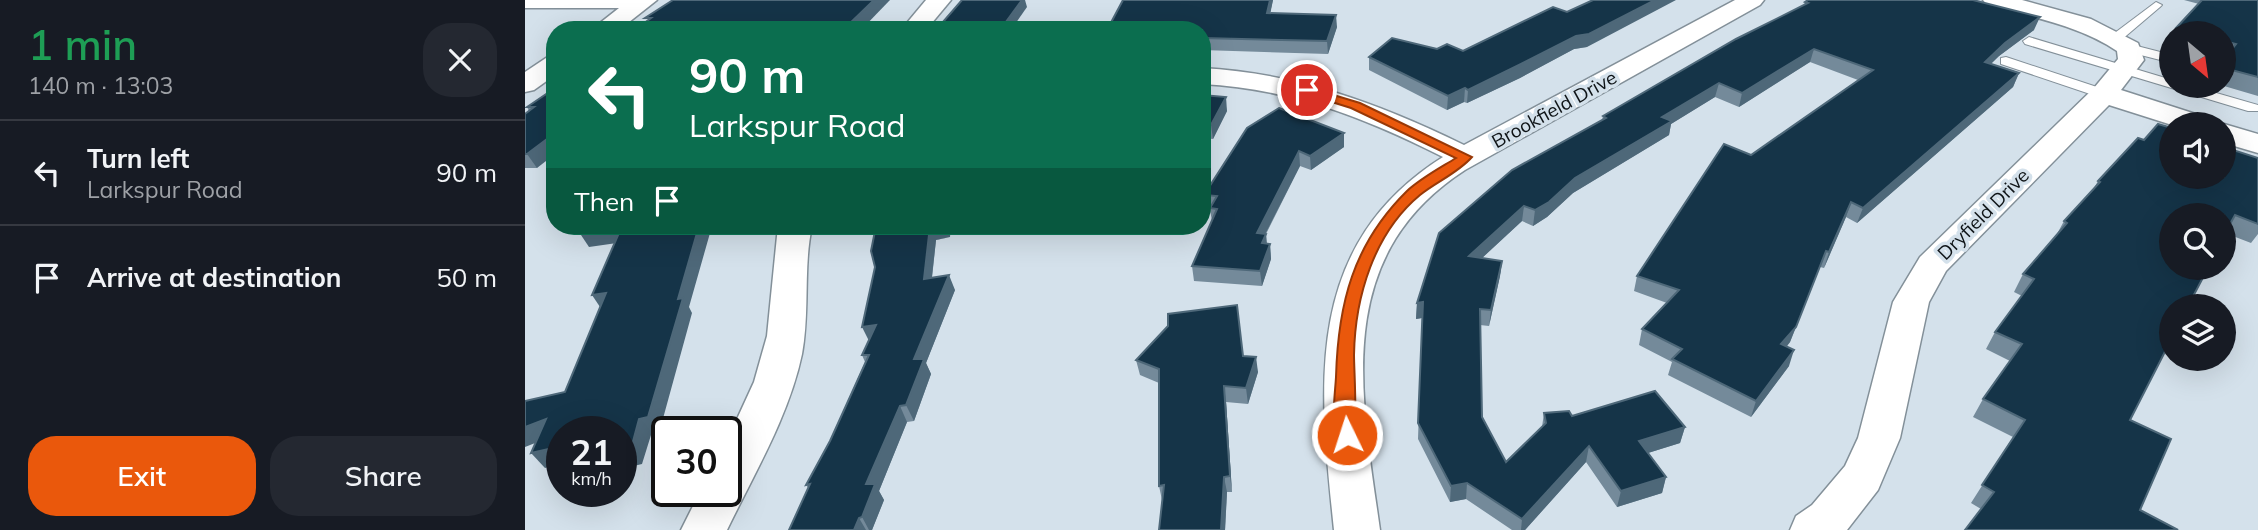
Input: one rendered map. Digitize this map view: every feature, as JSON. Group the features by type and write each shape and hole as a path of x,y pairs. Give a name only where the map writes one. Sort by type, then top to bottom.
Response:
{"street":[{"path":"921,21 939,0"},
{"name":"Brookfield Drive","path":"1357,530 1344,411 1346,350 1350,305 1365,261 1382,228 1414,193 1466,157 1752,0"},
{"path":"1995,0 2093,28 2118,63 2182,112"},
{"path":"525,1 645,1"},
{"path":"616,21 645,1"},
{"name":"Dryfield Drive","path":"1814,530 1828,519 1867,467 1879,438 1911,302 1932,265 2118,63"},
{"path":"525,84 546,69"},
{"path":"1211,77 1307,90 1356,106 1466,157"},
{"path":"2236,137 2258,144"},
{"path":"742,452 779,367 787,321 793,235"},
{"path":"704,530 716,507"}],"lane":[{"path":"2118,63 2156,5"},
{"path":"2029,41 2118,63 2159,79"},
{"path":"2006,61 2118,63 2159,60"},
{"path":"2219,98 2253,108"}],"building":[{"path":"673,0 874,0 852,21 647,21 651,18 645,18"},
{"path":"962,0 1022,0 1007,21 944,21"},
{"path":"1123,0 1270,0 1267,13 1336,15 1327,41 1211,38 1211,21 1112,21"},
{"path":"1593,0 1655,0 1589,34 1576,36 1468,90 1465,88 1448,96 1369,57 1392,38 1437,49 1447,44 1463,51 1553,7 1567,12"},
{"path":"1973,0 2040,17 1985,62 2019,73 1863,208 1851,202 1829,252 1826,251 1796,327 1781,344 1794,350 1756,401 1672,359 1682,349 1642,329 1679,290 1637,276 1724,144 1751,155 1873,70 1814,49 1742,93 1719,83 1662,117 1672,121 1575,178 1549,202 1535,210 1524,206 1469,256 1502,261 1491,310 1480,309 1482,417 1506,462 1546,423 1544,413 1569,411 1572,416 1655,391 1685,427 1639,441 1666,477 1621,491 1589,446 1522,519 1467,483 1451,486 1418,423 1423,302 1417,303 1439,233 1512,170 1606,118 1603,116 1736,39 1808,3 1805,2"},
{"path":"2202,0 2258,0 2258,77 2237,71 2237,21 2182,21"},
{"path":"546,94 546,140 525,154 525,114 534,107 527,107"},
{"path":"1211,96 1226,97 1211,125"},
{"path":"1279,108 1344,133 1310,156 1299,151 1257,233 1266,234 1262,243 1270,244 1260,271 1192,266 1206,235 1211,235 1211,223 1217,209 1211,206 1217,196 1211,196 1211,184 1247,128"},
{"path":"2159,124 2159,189 2236,189 2236,151 2258,158 2258,224 2236,215 2236,203 2159,203 2159,280 2202,280 2194,294 2159,294 2159,363 2130,420 2171,439 2140,510 2178,530 1965,530 1994,492 1982,485 2025,420 1983,399 2022,344 1995,332 2034,279 2023,274 2067,223 2064,221 2138,138 2144,140"},
{"path":"618,235 696,235 678,299 683,298 648,417 639,419 637,426 637,416 546,416 546,419 525,427 525,401 565,392 606,293 592,295"},
{"path":"874,235 929,235 924,279 949,275 914,359 924,359 906,405 900,406 866,484 875,484 854,530 789,530 810,484 806,485 830,441 869,355 862,355 876,325 862,327 875,267 871,251"},
{"path":"1237,305 1243,356 1256,357 1246,388 1224,386 1230,476 1224,477 1221,530 1159,530 1164,485 1159,486 1159,369 1136,360 1168,326 1168,314"},
{"path":"546,419 546,450 531,453"}],"route":[{"path":"1307,90 1356,106 1466,157 1414,193 1382,228 1365,261 1350,305 1344,411 1347,435"}]}
